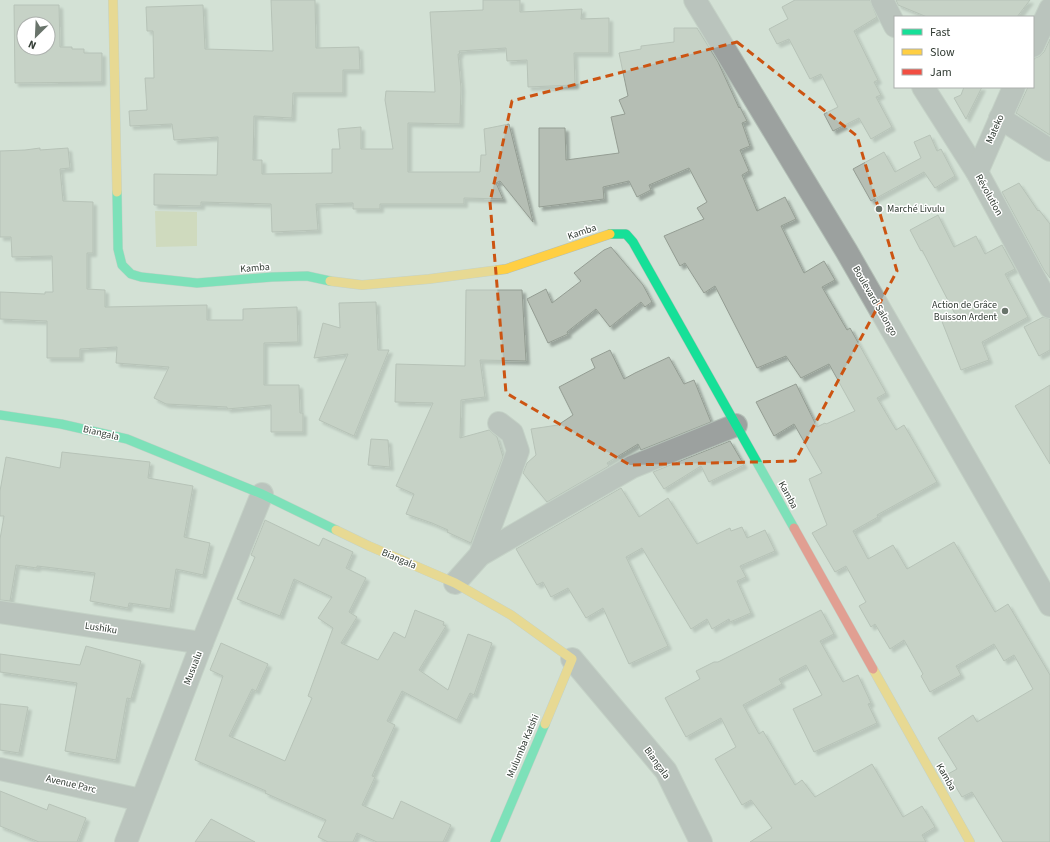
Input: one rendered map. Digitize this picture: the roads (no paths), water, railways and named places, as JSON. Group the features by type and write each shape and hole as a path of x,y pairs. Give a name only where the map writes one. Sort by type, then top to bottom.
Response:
{"street":[{"name":"Kamba","path":"113,0 118,249 122,265 131,274 141,277 197,283 228,282 272,277 307,276 339,283 362,285 430,279 506,269 611,234 626,234 634,242 970,842"},
{"name":"Boulevard Salongo","path":"695,0 847,252 1050,605"},
{"path":"1034,44 1050,9"},
{"name":"Révolution","path":"924,88 977,172 1050,307"},
{"name":"Mateko","path":"977,172 1014,88"},
{"path":"1000,118 1050,150"},
{"name":"Biangala","path":"0,415 61,424 127,439 262,494 369,546 455,583 512,615 572,659 666,771 701,842"},
{"path":"480,555 518,450 512,433 499,423"},
{"path":"455,583 480,555 632,467 736,425"},
{"name":"Musualu","path":"126,842 202,643 262,494"},
{"name":"Lushiku","path":"0,612 202,643"},
{"name":"Mulumba Katshi","path":"495,842 572,659"},
{"name":"Avenue Parc","path":"0,769 142,800"}],"place":[{"name":"Marché Livulu","path":"879,209"},
{"name":"Action de Grâce Buisson Ardent","path":"1005,311"}]}
